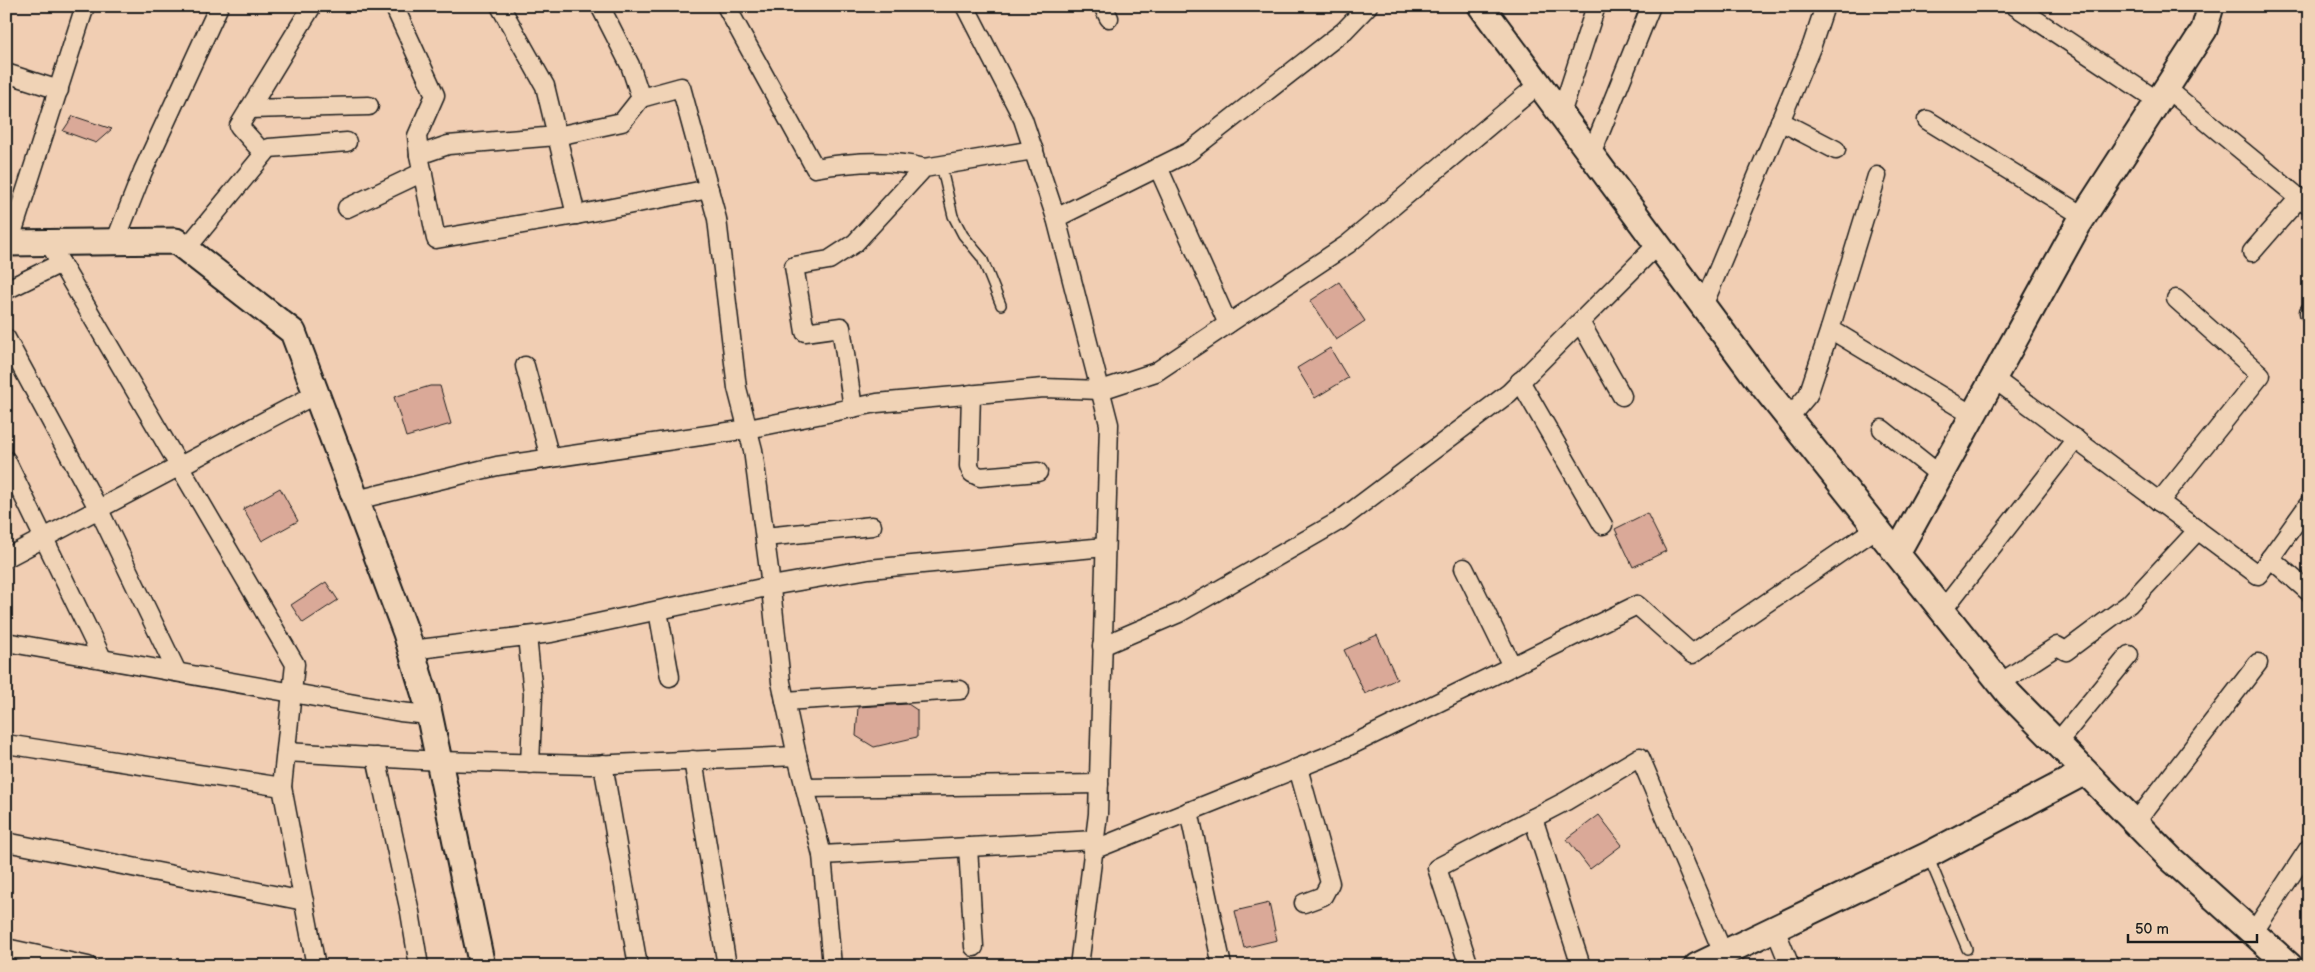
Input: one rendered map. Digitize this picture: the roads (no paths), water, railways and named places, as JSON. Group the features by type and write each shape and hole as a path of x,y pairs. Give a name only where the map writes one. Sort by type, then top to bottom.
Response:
{"main road":[{"path":"1481,6 1703,306 1787,416 2000,683 2170,858 2290,966"},
{"path":"1896,554 2083,216 2204,30 2211,6"},
{"path":"8,243 55,253 115,242 176,242 293,332 411,650 429,715 482,966"},
{"path":"1697,966 1928,856 2085,772"}],"street":[{"path":"8,243 85,6"},
{"path":"115,242 143,171 219,6"},
{"path":"264,154 239,126 312,6"},
{"path":"394,6 435,95 417,136 436,239 576,215 709,189"},
{"path":"500,6 545,86 576,215"},
{"path":"600,6 630,65 641,98"},
{"path":"726,6 816,168 841,163 910,164 933,167 1034,150"},
{"path":"965,6 1023,119 1034,150 1056,218 1109,424 1099,784 1094,845 1079,966"},
{"path":"1056,218 1190,152 1344,31 1368,6"},
{"path":"1561,114 1596,6"},
{"path":"1591,155 1651,6"},
{"path":"1703,306 1812,45 1825,6"},
{"path":"2015,6 2162,94 2304,202 2252,252"},
{"path":"6,73 59,90"},
{"path":"356,500 497,466 748,429 877,403 1044,388 1100,390 1156,372 1348,244 1539,84"},
{"path":"347,208 448,145 557,136 622,122 641,98 682,87 717,219 737,388 753,450 765,537 780,682 822,855 832,966"},
{"path":"249,109 369,106"},
{"path":"1927,120 2083,216"},
{"path":"1780,121 1836,150"},
{"path":"186,249 269,148 347,142"},
{"path":"853,408 842,327 805,332 794,266 830,260 855,243 933,167"},
{"path":"1158,167 1228,324"},
{"path":"1787,416 1808,395 1877,176"},
{"path":"1102,646 1179,612 1339,520 1508,393 1658,245"},
{"path":"6,290 55,253 295,664 282,787 316,966"},
{"path":"2159,502 2261,375 2176,299"},
{"path":"1580,322 1622,396"},
{"path":"1830,330 1974,416"},
{"path":"6,338 99,510 177,672"},
{"path":"525,366 550,458"},
{"path":"1993,378 2258,575 2309,504"},
{"path":"1520,381 1603,525"},
{"path":"6,558 316,394"},
{"path":"971,394 970,466 972,473 980,477 1038,472"},
{"path":"1882,429 1940,475"},
{"path":"1942,611 2076,440"},
{"path":"6,460 102,658"},
{"path":"765,537 872,526"},
{"path":"822,855 968,847 1094,845 1190,811 1335,753 1637,605 1692,654 1876,528"},
{"path":"2000,683 2057,646 2066,652 2129,604 2198,530"},
{"path":"411,650 551,633 771,586 869,569 1105,547"},
{"path":"2270,558 2309,592"},
{"path":"1464,568 1512,666"},
{"path":"658,610 670,677"},
{"path":"527,636 533,694 530,764"},
{"path":"6,642 400,712 429,715"},
{"path":"2057,743 2129,655"},
{"path":"2135,822 2258,663"},
{"path":"785,701 960,690"},
{"path":"6,744 282,787"},
{"path":"286,752 530,764 603,764 797,756"},
{"path":"376,757 410,912 419,966"},
{"path":"1469,966 1437,868 1533,818 1640,757 1723,954"},
{"path":"693,760 727,966"},
{"path":"603,764 638,966"},
{"path":"1298,768 1330,883 1324,896 1304,903"},
{"path":"805,788 1099,784"},
{"path":"1190,811 1222,966"},
{"path":"1533,818 1581,966"},
{"path":"6,842 304,901"},
{"path":"968,847 974,947"},
{"path":"2253,932 2309,848"},
{"path":"1775,929 1790,966"},
{"path":"6,948 88,966"}],"lane":[{"path":"933,167 963,235 982,258 1001,305"},
{"path":"1928,856 1967,949"}]}
